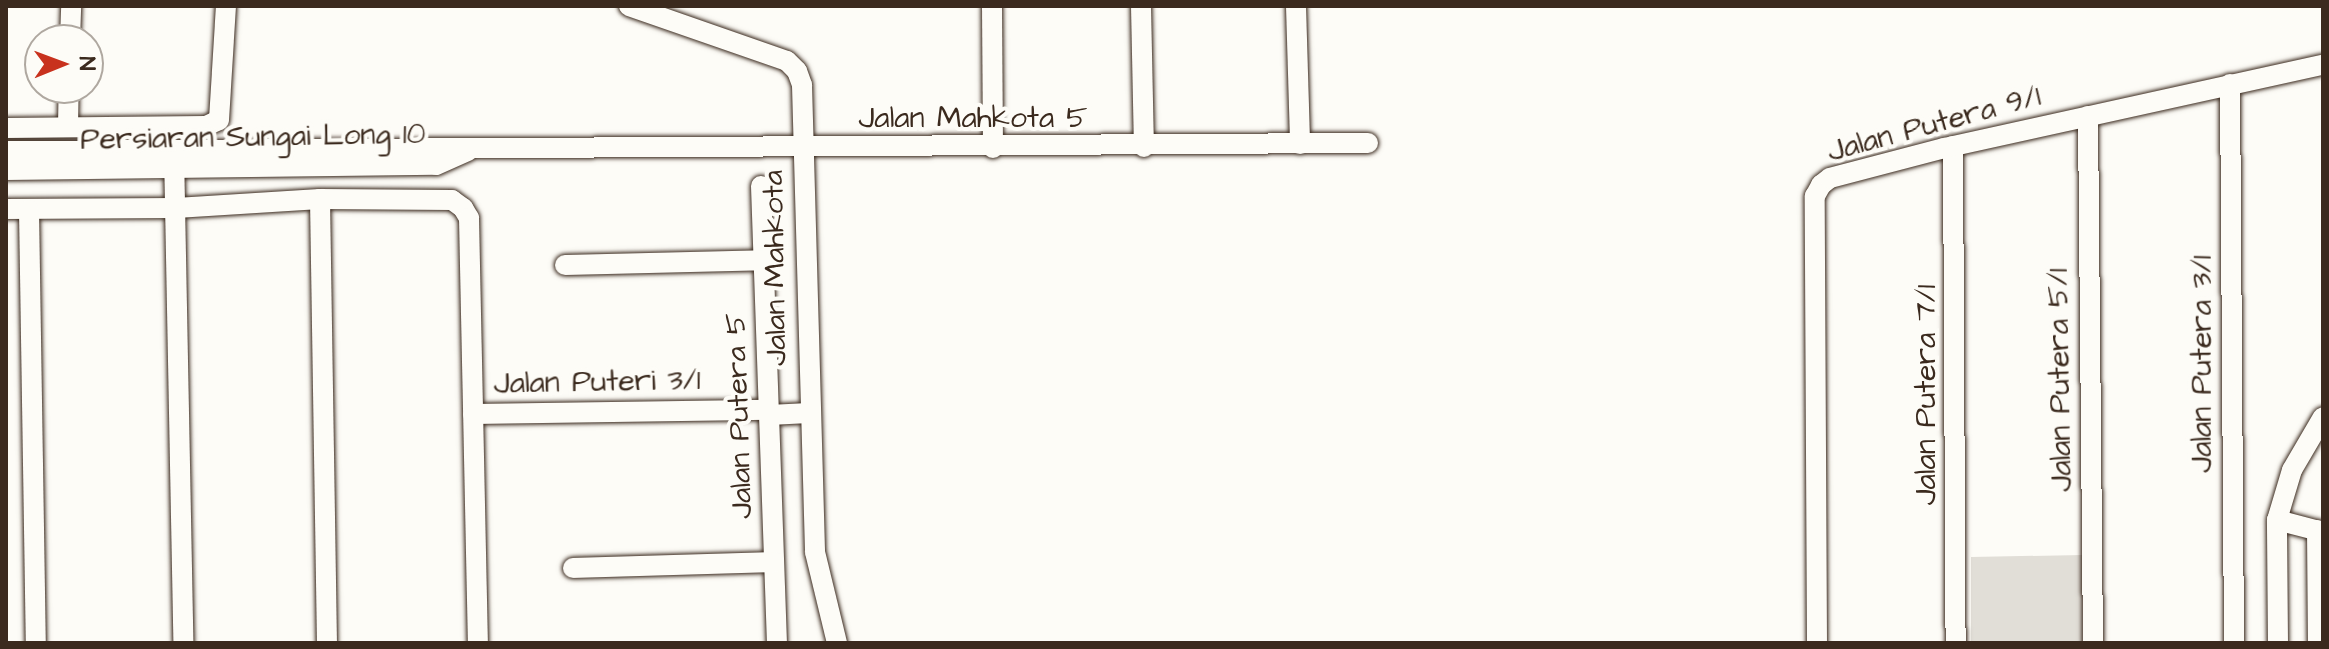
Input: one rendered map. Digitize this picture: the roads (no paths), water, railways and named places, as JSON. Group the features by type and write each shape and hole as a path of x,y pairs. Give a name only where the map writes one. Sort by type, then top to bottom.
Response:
{"street":[{"path":"6,128 206,126 219,120 226,6"},
{"name":"Jalan Mahkota","path":"629,6 787,61 802,85 808,408 815,552 837,643"},
{"path":"992,6 993,148"},
{"path":"1141,6 1144,147 1368,143"},
{"path":"1296,6 1300,144"},
{"name":"Jalan Putera 9/1","path":"1817,643 1815,196 1830,178 1953,146 2323,65"},
{"name":"Jalan Putera 3/1","path":"2230,84 2234,643"},
{"path":"68,127 69,104"},
{"name":"Jalan Putera 5/1","path":"2088,116 2093,643"},
{"name":"Persiaran Sungai Long 10","path":"6,170 437,145 468,151"},
{"name":"Jalan Putera 7/1","path":"1953,146 1956,643"},
{"name":"Jalan Mahkota 5","path":"468,151 1144,147"},
{"name":"Persiaran Sungai Long 10","path":"6,151 174,161"},
{"path":"174,161 183,643"},
{"name":"Jalan Putera 5","path":"761,186 777,643"},
{"path":"320,199 327,643"},
{"path":"6,209 176,208 320,199 452,200 463,208 469,218 478,643"},
{"path":"29,210 36,643"},
{"path":"565,265 764,260"},
{"name":"Jalan Puteri 3/1","path":"473,414 808,408"},
{"path":"2278,643 2277,520 2292,470 2323,417"},
{"path":"2277,520 2320,531 2318,643"},
{"path":"573,568 774,562"}]}
